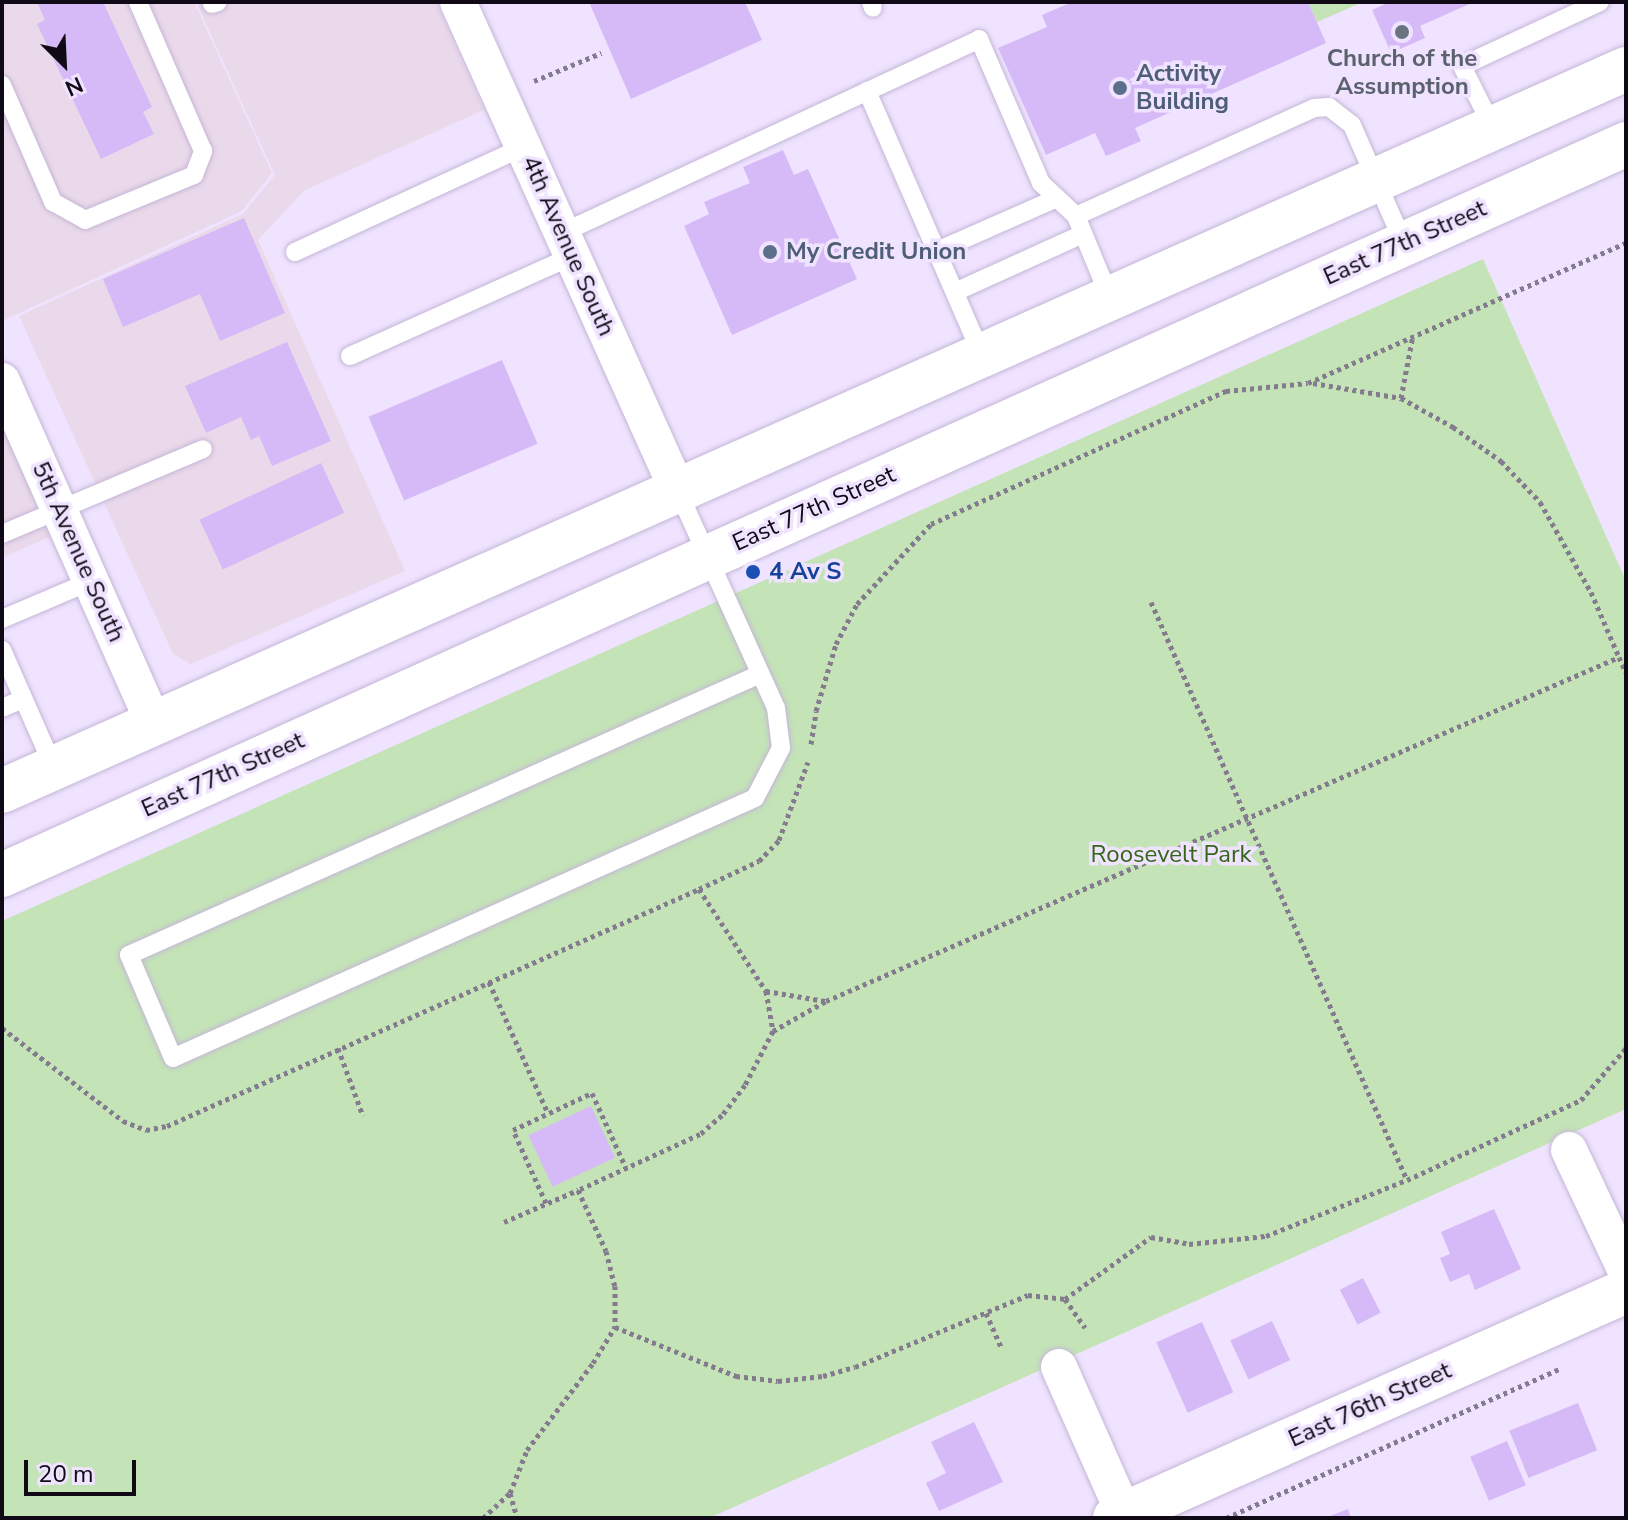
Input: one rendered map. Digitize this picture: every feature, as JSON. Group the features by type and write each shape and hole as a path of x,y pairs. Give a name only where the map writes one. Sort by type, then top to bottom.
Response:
{"street":[{"name":"4th Avenue South","path":"458,2 678,491"},
{"path":"2,791 1626,69"},
{"name":"East 77th Street","path":"2,875 1626,144"},
{"name":"5th Avenue South","path":"2,381 153,722"},
{"path":"1569,1150 1626,1271"},
{"name":"East 76th Street","path":"1121,1517 1626,1291"},
{"path":"1059,1367 1121,1517"}],"lane":[{"path":"2,85 53,202 85,220 194,175 203,151 138,2"},
{"path":"1493,128 1462,66 1600,2"},
{"path":"350,356 867,91 979,39 1041,183 1076,216 1110,298"},
{"path":"867,91 982,355"},
{"path":"1076,216 1314,108 1329,107 1352,125 1404,244"},
{"path":"295,252 523,147"},
{"path":"937,251 1057,198"},
{"path":"955,292 1083,234"},
{"path":"2,534 203,449"},
{"path":"678,491 776,708 781,748 755,798 173,1058 129,955 760,674"},
{"path":"2,619 91,581"},
{"path":"2,650 54,768"},
{"path":"2,708 23,699"}],"path":[{"path":"534,81 601,53"},
{"path":"1308,383 1626,243"},
{"path":"1401,398 1413,335"},
{"path":"2,1028 123,1121 146,1130 167,1126 759,861 779,840 807,765 816,711 836,644 857,604 931,524 1226,391 1308,383 1348,386 1401,398 1453,427 1501,461 1540,502 1591,592 1626,673"},
{"path":"1151,602 1244,820 1407,1180"},
{"path":"504,1222 700,1134 722,1115 745,1085 773,1031 826,1001 1619,657"},
{"path":"699,889 766,991 773,1031"},
{"path":"489,982 548,1113"},
{"path":"766,991 826,1001"},
{"path":"338,1048 363,1116"},
{"path":"615,1327 736,1376 778,1381 823,1376 855,1367 1028,1295 1065,1299 1151,1237 1189,1244 1266,1236 1407,1180 1581,1100 1626,1048"},
{"path":"546,1203 513,1130 592,1093 626,1168"},
{"path":"483,1518 510,1493 527,1450 593,1363 615,1327 615,1286 606,1251 578,1190"},
{"path":"1065,1299 1085,1328"},
{"path":"986,1313 1002,1349"},
{"path":"1226,1518 1562,1368"},
{"path":"510,1493 517,1518"}],"shaded area":[{"path":"2,2 194,2 272,173 242,211 2,321"},
{"path":"196,2 436,2 484,110 305,190 258,240 405,571 191,664 173,654 19,316 243,214 275,175"},
{"path":"2,417 54,535 2,558"}],"green space":[{"path":"1308,2 1363,2 1317,22"},
{"name":"Roosevelt Park","path":"1483,259 1626,581 1626,1109 709,1518 2,1518 2,921"}],"building":[{"path":"37,2 103,2 152,107 143,112 154,134 101,159 37,24 45,20"},
{"path":"589,2 745,2 762,40 631,99"},
{"name":"Activity Building","path":"1072,2 1308,2 1326,43 1135,128 1141,141 1106,156 1095,133 1046,155 998,48 1047,27 1042,15"},
{"name":"Church of the Assumption","path":"1390,2 1474,2 1420,26 1425,38 1391,53 1372,10"},
{"name":"My Credit Union","path":"783,150 794,175 808,169 857,279 732,335 684,226 709,214 704,202 750,183 743,167"},
{"path":"244,218 285,313 220,341 200,294 123,327 103,279"},
{"path":"287,342 331,441 272,466 259,436 251,440 241,417 206,433 185,386"},
{"path":"502,360 538,444 404,500 369,417"},
{"path":"321,463 344,513 223,569 200,520"},
{"path":"591,1106 615,1158 553,1187 528,1135"},
{"path":"1494,1209 1521,1269 1475,1290 1469,1274 1450,1282 1440,1258 1450,1254 1441,1232"},
{"path":"1363,1278 1381,1313 1358,1325 1340,1290"},
{"path":"1272,1321 1290,1360 1248,1379 1230,1340"},
{"path":"1202,1322 1233,1392 1188,1413 1156,1342"},
{"path":"1578,1403 1597,1450 1528,1478 1509,1431"},
{"path":"974,1422 1003,1482 939,1511 926,1483 946,1473 931,1442"},
{"path":"1507,1441 1526,1485 1489,1501 1470,1457"},
{"path":"1348,1509 1351,1518 1325,1518"}],"place":[{"name":"Church of the Assumption","path":"1402,32"},
{"name":"Activity Building","path":"1120,88"},
{"name":"My Credit Union","path":"770,252"},
{"name":"4 Av S","path":"753,572"}]}
